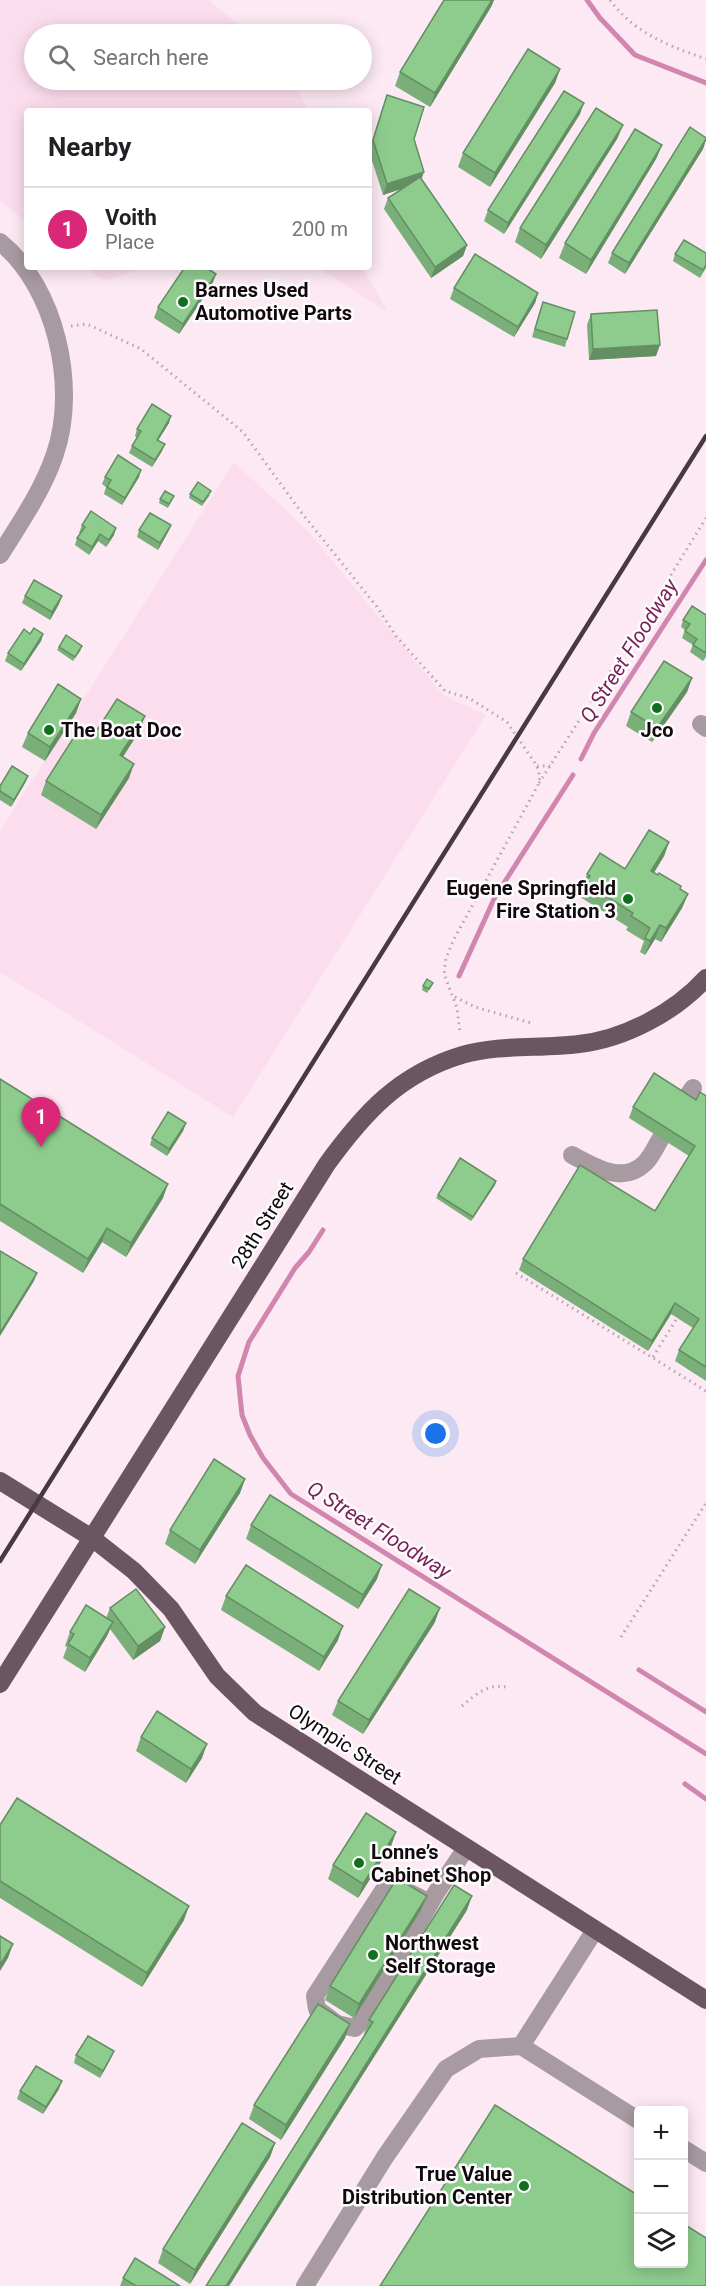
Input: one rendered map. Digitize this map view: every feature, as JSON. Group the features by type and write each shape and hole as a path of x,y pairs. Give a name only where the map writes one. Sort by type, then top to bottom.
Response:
{"main road":[{"name":"28th Street","path":"0,1684 327,1164 352,1129 376,1104 428,1068 463,1055 496,1048 581,1044 612,1038 668,1011 706,978"},
{"name":"Olympic Street","path":"0,1481 92,1538 134,1571 171,1610 216,1677 255,1713 706,2000"}],"street":[{"path":"0,242 24,267"},
{"path":"0,555 41,485 56,453 62,420 64,381 55,328 44,301 26,270"},
{"path":"677,1101 688,1085"},
{"path":"575,1150 608,1161 624,1163 637,1155 656,1135"},
{"path":"430,1903 394,1885 385,1888 315,1996 317,2009 337,2024 355,2028 365,2017 430,1903 466,1848"},
{"path":"521,2046 595,1930"},
{"path":"305,2286 385,2157 446,2069 479,2049 521,2046 634,2117"},
{"path":"688,2152 706,2163"}],"path":[{"path":"610,0 625,18 644,32 664,44 706,59"},
{"path":"55,328 87,324 141,349 243,432 301,512 377,607 396,636 445,691 469,698 507,722 537,766 540,777 538,785"},
{"path":"460,1033 453,996 444,974 446,958 453,941 538,785 706,518"},
{"path":"537,766 550,766"},
{"path":"453,996 475,1007 531,1023"},
{"path":"516,1273 706,1391"},
{"path":"653,1358 677,1318"},
{"path":"621,1637 706,1503"},
{"path":"462,1706 478,1692 492,1686 509,1688"}],"shaded area":[{"path":"0,0 208,0 239,24 24,24 24,90 298,90 307,108 24,108 24,220 0,201"},
{"path":"89,270 138,270 104,281"},
{"path":"321,270 364,270 388,312"},
{"path":"234,462 307,530 443,695 486,715 233,1117 0,972 0,831"}],"building":[{"path":"444,0 492,0 435,93 400,72"},
{"path":"528,49 560,69 495,173 463,153"},
{"path":"564,91 584,103 508,223 488,210"},
{"path":"387,95 424,107 414,139 424,172 387,184 373,140"},
{"path":"596,108 623,125 546,245 520,228"},
{"path":"690,127 706,139 629,263 612,253"},
{"path":"635,129 662,145 591,260 565,243"},
{"path":"420,177 467,245 435,267 388,198"},
{"path":"684,240 706,253 706,265 703,270 675,254"},
{"path":"475,254 538,293 518,327 454,288"},
{"name":"Barnes Used Automotive Parts","path":"183,270 210,270 216,274 183,324 158,307"},
{"path":"543,302 575,312 567,339 535,329"},
{"path":"657,310 660,345 593,349 591,314"},
{"path":"152,404 171,416 157,440 165,444 155,460 132,446 141,431 137,429"},
{"path":"118,455 141,470 125,498 107,487 111,480 105,477"},
{"path":"198,482 211,491 203,502 190,494"},
{"path":"165,491 174,496 169,504 160,499"},
{"path":"91,511 116,528 109,540 100,534 92,547 77,538 85,527 82,525"},
{"path":"150,513 171,525 160,543 139,530"},
{"path":"34,580 62,596 52,612 25,596"},
{"path":"692,606 706,615 706,653 693,645 697,639 685,631 690,624 683,620"},
{"path":"34,628 43,634 24,664 8,653 24,629 30,634"},
{"path":"66,635 82,646 75,657 59,647"},
{"name":"Jco","path":"664,661 692,678 657,728 631,712"},
{"name":"The Boat Doc","path":"58,684 81,699 50,747 28,733"},
{"path":"117,699 145,716 120,755 134,764 101,815 46,781 79,729 92,738"},
{"path":"12,766 28,776 14,800 0,791 0,786"},
{"name":"Eugene Springfield Fire Station 3","path":"649,830 669,842 651,871 681,886 680,889 688,894 666,928 660,925 650,941 645,938 650,928 631,916 633,913 585,883 590,876 587,874 600,853 625,869"},
{"path":"427,979 433,983 429,989 423,986"},
{"path":"654,1073 696,1100 700,1092 706,1096 706,1367 679,1350 699,1319 675,1303 652,1341 523,1259 580,1165 655,1211 695,1146 633,1107"},
{"path":"0,1079 168,1184 131,1243 107,1228 88,1259 0,1204"},
{"path":"168,1112 186,1123 169,1149 152,1138"},
{"path":"460,1158 496,1181 473,1217 438,1195"},
{"path":"0,1251 37,1273 0,1333"},
{"path":"214,1459 245,1479 200,1550 170,1530"},
{"path":"270,1495 382,1565 363,1595 251,1525"},
{"path":"246,1565 343,1626 324,1657 226,1596"},
{"path":"136,1589 165,1627 138,1646 110,1608"},
{"path":"409,1589 440,1608 369,1720 338,1701"},
{"path":"86,1605 113,1622 90,1658 68,1644 74,1634 70,1632"},
{"path":"157,1711 207,1744 191,1769 141,1737"},
{"path":"17,1798 189,1906 147,1973 0,1881 0,1825"},
{"name":"Lonne’s Cabinet Shop","path":"366,1813 396,1832 363,1884 333,1865"},
{"name":"Northwest Self Storage","path":"397,1878 427,1896 359,2004 330,1986"},
{"path":"454,1885 472,1896 226,2286 206,2286 373,2022 369,2020"},
{"path":"0,1936 13,1944 0,1965"},
{"path":"318,2004 350,2024 286,2125 254,2105"},
{"path":"88,2036 114,2051 103,2071 76,2055"},
{"path":"36,2066 62,2081 46,2107 20,2091"},
{"name":"True Value Distribution Center","path":"495,2105 634,2193 634,2268 688,2268 688,2227 706,2238 706,2286 380,2286"},
{"path":"242,2123 275,2143 195,2270 163,2249"},
{"path":"135,2258 180,2286 136,2286 123,2278"}],"waterway":[{"name":"Q Street Floodway","path":"587,0 600,18 635,55 706,83"},
{"name":"Q Street Floodway","path":"581,759 594,733 706,560"},
{"name":"Q Street Floodway","path":"459,976 495,897 573,775"},
{"name":"Q Street Floodway","path":"323,1230 295,1268 249,1342 238,1376 242,1415 263,1458 291,1494 706,1754"},
{"path":"639,1670 706,1712"},
{"path":"685,1784 706,1799"}],"railway":[{"path":"0,1561 706,436"}],"place":[{"name":"Barnes Used Automotive Parts","path":"183,302"},
{"name":"Jco","path":"657,708"},
{"name":"The Boat Doc","path":"49,730"},
{"name":"Eugene Springfield Fire Station 3","path":"628,899"},
{"name":"Voith","path":"41,1147"},
{"name":"Lonne’s Cabinet Shop","path":"359,1863"},
{"name":"Northwest Self Storage","path":"373,1955"},
{"name":"True Value Distribution Center","path":"524,2186"}]}
